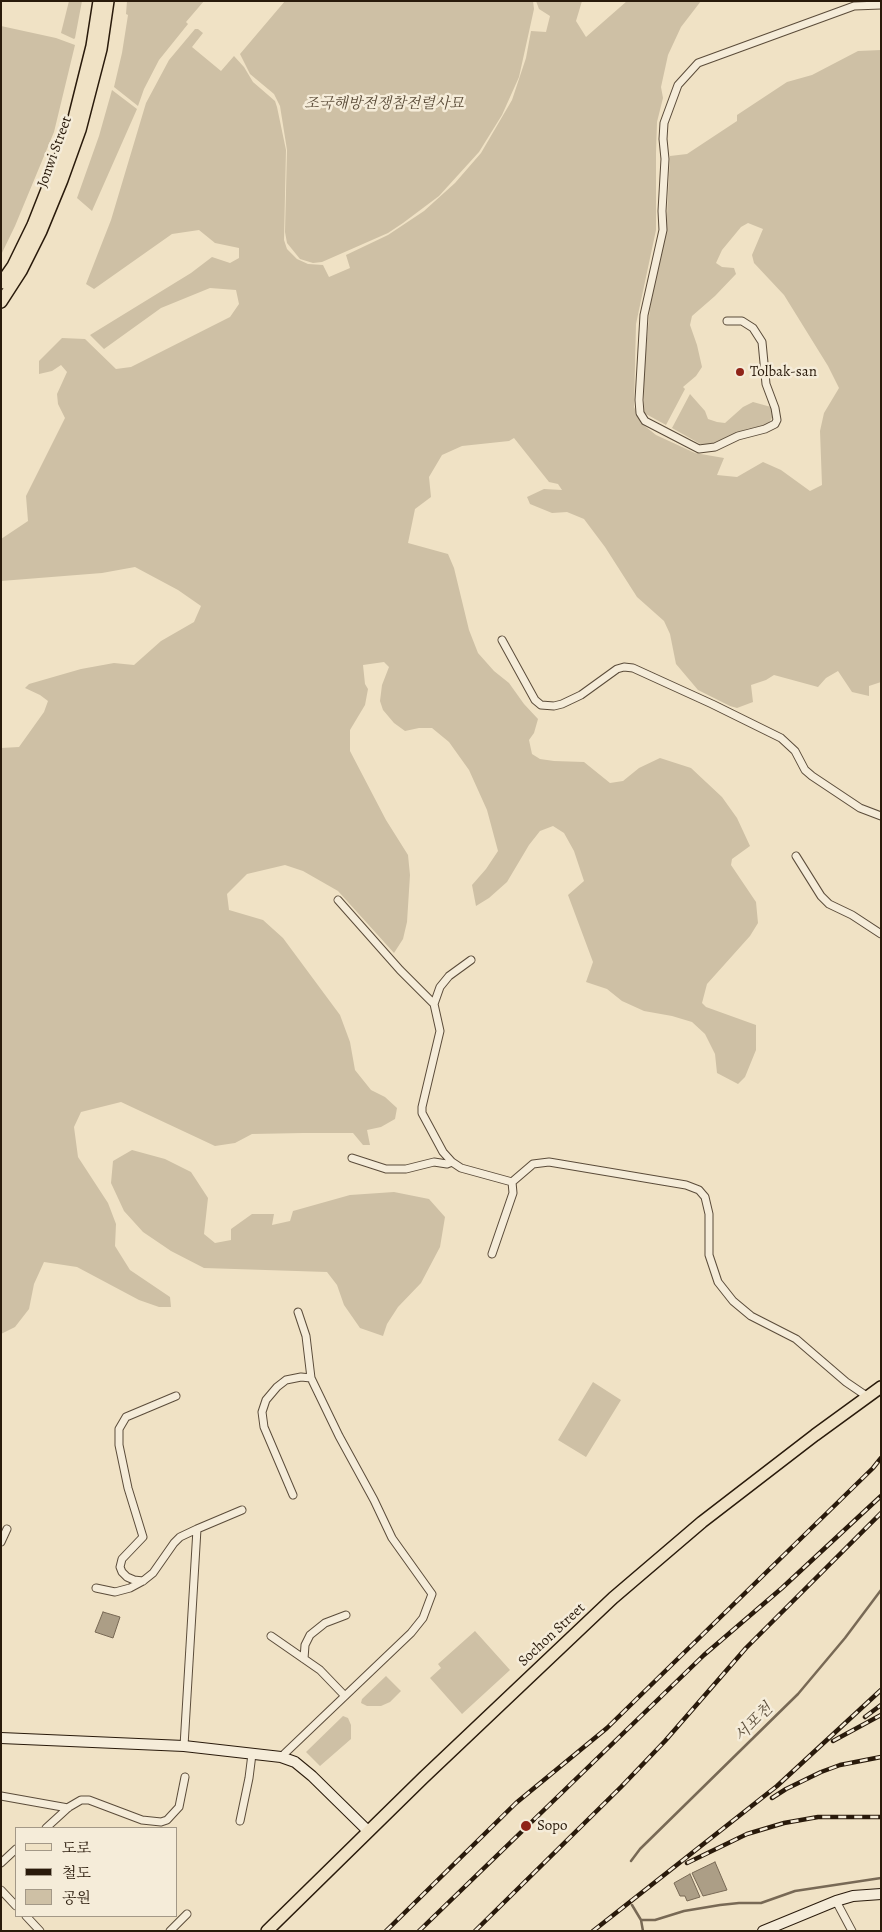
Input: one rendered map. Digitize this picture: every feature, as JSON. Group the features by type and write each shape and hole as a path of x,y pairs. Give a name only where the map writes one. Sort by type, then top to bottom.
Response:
{"main road":[{"name":"Jonwi Street","path":"1,283 13,266 33,225 72,126 92,46 99,1"},
{"name":"Jonwi Street","path":"1,302 21,271 41,231 80,130 101,49 108,1"},
{"name":"Sochon Street","path":"266,1931 612,1598 702,1522 881,1387"}],"street":[{"path":"727,321 742,321 753,328 762,342 766,384 775,408 777,420 775,424 765,429 738,436 715,447 699,449 645,421 640,413 639,400 644,315 663,230 664,123 678,85 684,76 698,63 854,6 881,5"},
{"path":"502,640 535,700 541,705 554,706 562,704 580,695 617,669 624,667 633,668 781,738 795,751 805,770 812,776 860,808 881,816"},
{"path":"796,856 821,896 829,904 852,915 881,934"},
{"path":"338,900 400,970 434,1004"},
{"path":"471,960 449,976 440,987 434,1004 440,1031 422,1113 443,1152 452,1162 462,1168 512,1182"},
{"path":"352,1158 386,1169 406,1169 434,1162 447,1164 452,1162"},
{"path":"512,1182 533,1164 544,1162 686,1185 699,1190 704,1197 709,1214 709,1255 718,1282 733,1300 751,1316 796,1339 846,1382 868,1396"},
{"path":"492,1254 513,1193 512,1182"},
{"path":"280,1757 411,1633 423,1618 432,1594 392,1538 374,1500 338,1436 311,1378 306,1336 298,1312"},
{"path":"293,1495 264,1427 262,1412 266,1400 286,1380 301,1377 311,1378"},
{"path":"143,1581 127,1577 122,1572 120,1566 122,1559 140,1541 143,1533 126,1479 118,1445 120,1423 126,1417 176,1396"},
{"path":"96,1588 115,1592 130,1588 153,1574 180,1537 242,1510"},
{"path":"1,1542 7,1529"},
{"path":"184,1746 197,1529"},
{"path":"304,1659 305,1645 310,1635 325,1623 346,1615"},
{"path":"271,1636 320,1670 345,1696"},
{"path":"1,1738 184,1746 280,1757 295,1762 312,1776 368,1831"},
{"path":"240,1821 252,1754"},
{"path":"47,1827 68,1808 81,1800 89,1800 142,1820 161,1822 167,1820 179,1807 186,1777"},
{"path":"1,1796 68,1808"},
{"path":"1,1862 15,1850"},
{"path":"1,1890 15,1905"},
{"path":"764,1931 836,1901 853,1896 881,1894"},
{"path":"836,1901 852,1931"},
{"path":"170,1931 187,1914"},
{"path":"27,1917 40,1931"}],"green space":[{"path":"69,1 82,1 74,39 61,33"},
{"path":"127,1 204,1 186,22 188,24 159,60 144,89 138,106 114,87 128,15 126,14"},
{"name":"조국해방전쟁참전렬사묘","path":"285,1 533,1 534,9 519,77 502,115 479,152 439,196 403,223 388,233 322,262 313,263 300,259 287,243 285,232 287,150 280,106 274,94 250,74 240,54"},
{"path":"536,1 582,1 576,21 586,37 627,1 701,1 681,27 668,55 661,87 663,98 657,122 656,230 636,324 634,407 641,423 656,435 695,453 724,458 717,475 737,477 763,462 781,470 810,491 822,485 820,431 824,413 839,388 828,366 784,295 754,263 752,255 763,229 748,223 741,227 722,250 716,263 722,267 734,268 736,274 692,316 690,325 702,367 696,376 683,387 685,389 666,425 644,413 644,370 650,307 666,234 670,156 687,154 737,121 737,115 787,82 812,75 858,51 881,50 881,682 869,686 869,696 852,692 838,671 826,678 818,687 774,675 751,685 753,702 737,708 698,690 676,664 670,634 664,621 637,597 605,547 584,519 567,512 552,513 530,504 527,497 544,489 562,490 558,484 549,482 514,438 509,441 462,446 442,455 429,477 431,497 415,509 408,543 448,554 454,568 469,630 478,653 494,671 509,683 538,719 534,733 529,740 532,754 540,759 584,762 610,783 623,781 639,768 660,758 691,768 722,797 737,818 750,846 732,859 731,865 756,902 758,923 750,936 707,984 702,1003 706,1007 756,1025 756,1050 745,1077 738,1084 717,1073 715,1054 705,1034 692,1022 644,1011 622,1001 607,989 586,982 593,962 568,895 584,881 574,851 564,833 553,826 540,831 529,845 507,882 489,898 476,906 472,885 498,851 487,810 469,770 449,742 432,728 405,731 394,723 383,710 380,701 382,685 389,667 384,662 363,665 365,684 368,689 365,705 350,730 350,751 386,820 408,855 410,875 407,922 403,939 394,953 338,891 303,871 285,865 247,874 227,894 229,910 263,920 283,938 340,1015 350,1042 355,1070 371,1090 385,1097 397,1108 395,1119 381,1127 367,1130 370,1145 363,1145 353,1133 303,1133 252,1134 235,1143 215,1146 121,1102 81,1112 74,1127 78,1157 108,1203 116,1224 115,1246 130,1270 170,1297 171,1307 159,1307 139,1300 77,1267 44,1262 34,1284 29,1309 15,1327 1,1334 1,748 19,747 44,712 48,701 25,688 29,684 81,669 114,663 134,665 161,641 194,622 201,606 178,590 135,567 102,573 1,581 1,539 28,521 26,496 65,418 58,404 57,394 67,372 61,365 52,371 39,374 39,361 62,338 85,339 116,369 131,367 230,317 239,304 236,290 210,288 161,308 104,349 90,335 191,273 212,257 230,263 239,258 239,248 215,243 199,230 172,234 94,289 86,284 111,220 146,103 169,60 195,29 203,33 192,47 221,71 234,56 244,67 253,82 275,101 286,150 284,240 287,249 297,259 308,264 323,265 329,277 350,268 346,255 388,235 424,211 455,183 481,153 512,100 526,58 531,31 546,32 550,16 539,9"},
{"path":"1,26 56,38 75,45 54,132 1,255"},
{"path":"112,90 137,109 92,211 77,198 99,136"},
{"path":"690,394 705,411 708,419 717,422 725,423 743,407 753,402 771,407 774,414 768,425 747,429 714,445 702,445 672,428"},
{"path":"132,1150 165,1159 191,1172 208,1198 204,1234 215,1243 231,1240 231,1229 252,1214 274,1214 272,1225 290,1221 293,1211 350,1195 394,1192 429,1199 445,1217 440,1247 421,1283 398,1307 387,1324 383,1336 360,1328 344,1305 337,1285 327,1272 204,1268 171,1251 143,1232 124,1211 111,1183 113,1161"},
{"path":"593,1382 621,1400 586,1457 558,1440"},
{"path":"475,1631 510,1670 462,1714 430,1678 441,1668 438,1664"},
{"path":"386,1676 401,1691 390,1702 381,1706 367,1706 361,1703 362,1699"},
{"path":"343,1716 348,1718 351,1725 351,1739 320,1766 306,1752"}],"shaded area":[{"path":"103,1612 120,1617 113,1638 95,1632"},
{"path":"715,1862 727,1890 703,1896 692,1873"},
{"path":"690,1874 700,1897 687,1901 685,1896 680,1896 674,1883"}],"waterway":[{"name":"서포천","path":"631,1861 640,1849 798,1694 845,1638 881,1590"},
{"path":"641,1920 655,1920 684,1911 720,1905 761,1903 795,1891 881,1878"},
{"name":"서포천","path":"632,1905 641,1920 643,1931"}],"railway":[{"path":"386,1931 516,1803 607,1728 873,1468 881,1458"},
{"path":"419,1931 704,1655 782,1588 881,1496"},
{"path":"475,1931 621,1787 665,1741 746,1648 881,1513"},
{"path":"593,1931 777,1786 881,1690"},
{"path":"865,1717 881,1705"},
{"path":"833,1741 881,1715"},
{"path":"772,1798 821,1772 840,1765 881,1757"},
{"path":"687,1863 747,1834 784,1823 818,1817 881,1817"}],"place":[{"name":"Tolbak-san","path":"740,372"},
{"name":"Sopo","path":"526,1826"}]}
